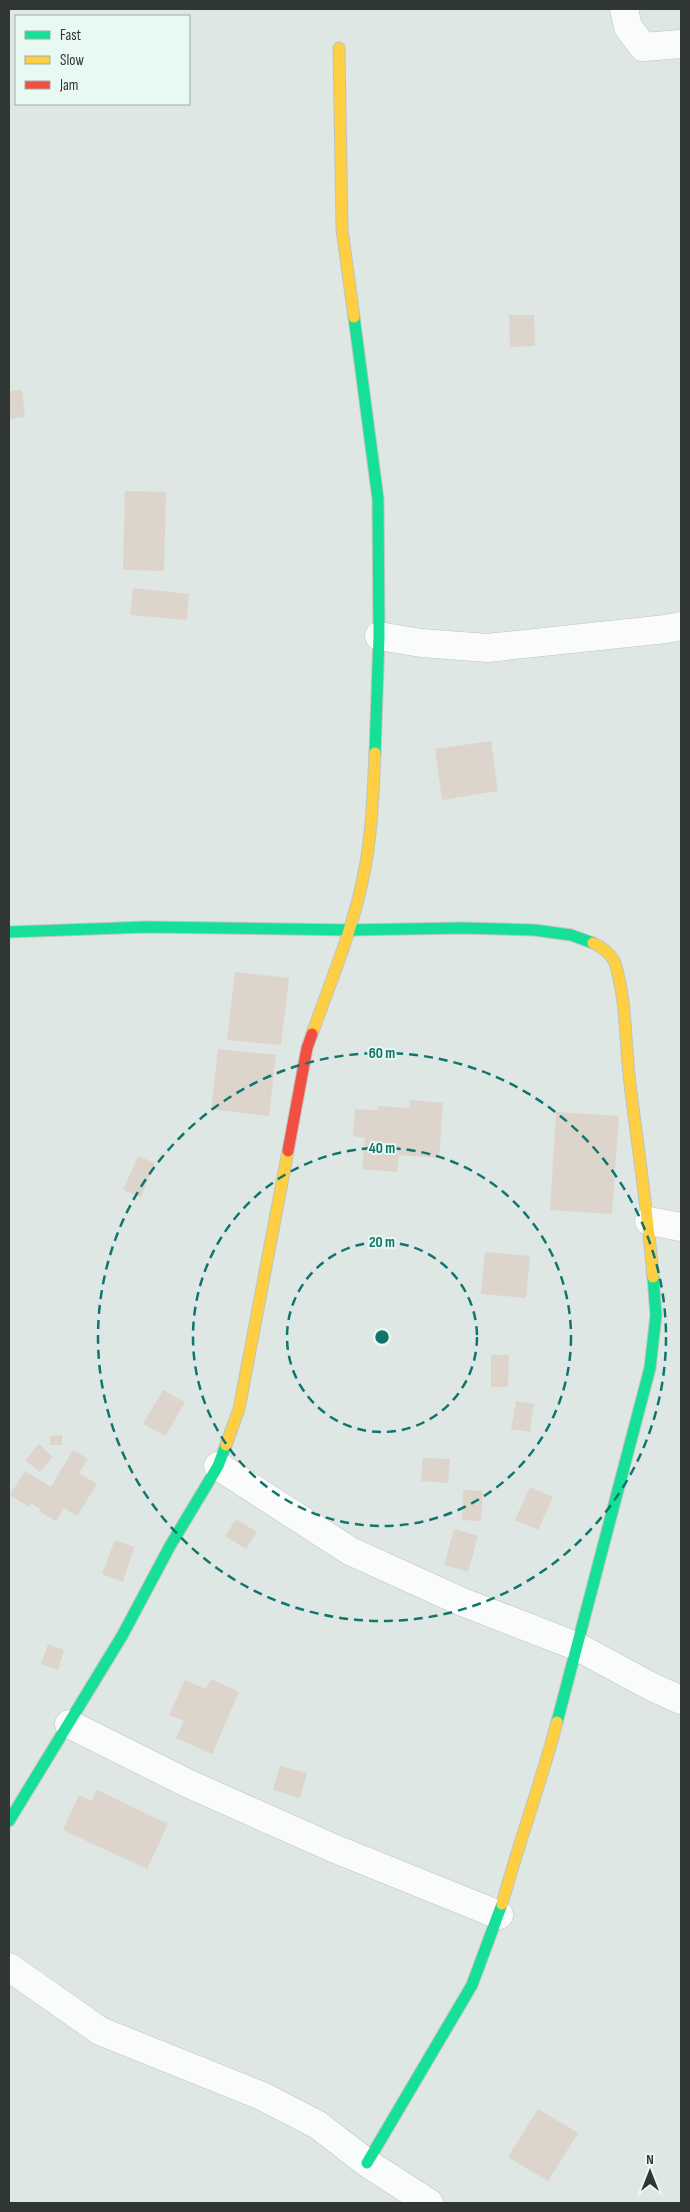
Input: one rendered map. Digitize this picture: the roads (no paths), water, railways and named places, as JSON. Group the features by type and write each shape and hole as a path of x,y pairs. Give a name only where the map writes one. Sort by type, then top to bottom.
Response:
{"street":[{"path":"624,9 628,27 643,47 681,44"},
{"path":"9,1822 122,1636 170,1546 218,1466 239,1410 307,1048 349,930 364,879 372,825 379,636 378,499 342,229 339,48"},
{"path":"379,636 421,643 487,648 681,626"},
{"path":"9,932 148,927 534,930 570,935 599,945 614,961 622,996 630,1084 650,1221 656,1315 650,1368 630,1450 540,1785 516,1854 499,1915 472,1985 367,2163"},
{"path":"650,1221 681,1227"},
{"path":"218,1466 350,1551 460,1601 576,1646 652,1687 681,1700"},
{"path":"69,1724 187,1783 333,1848 499,1915"},
{"path":"9,1967 100,2031 262,2096 318,2125 367,2163 429,2203"}]}
